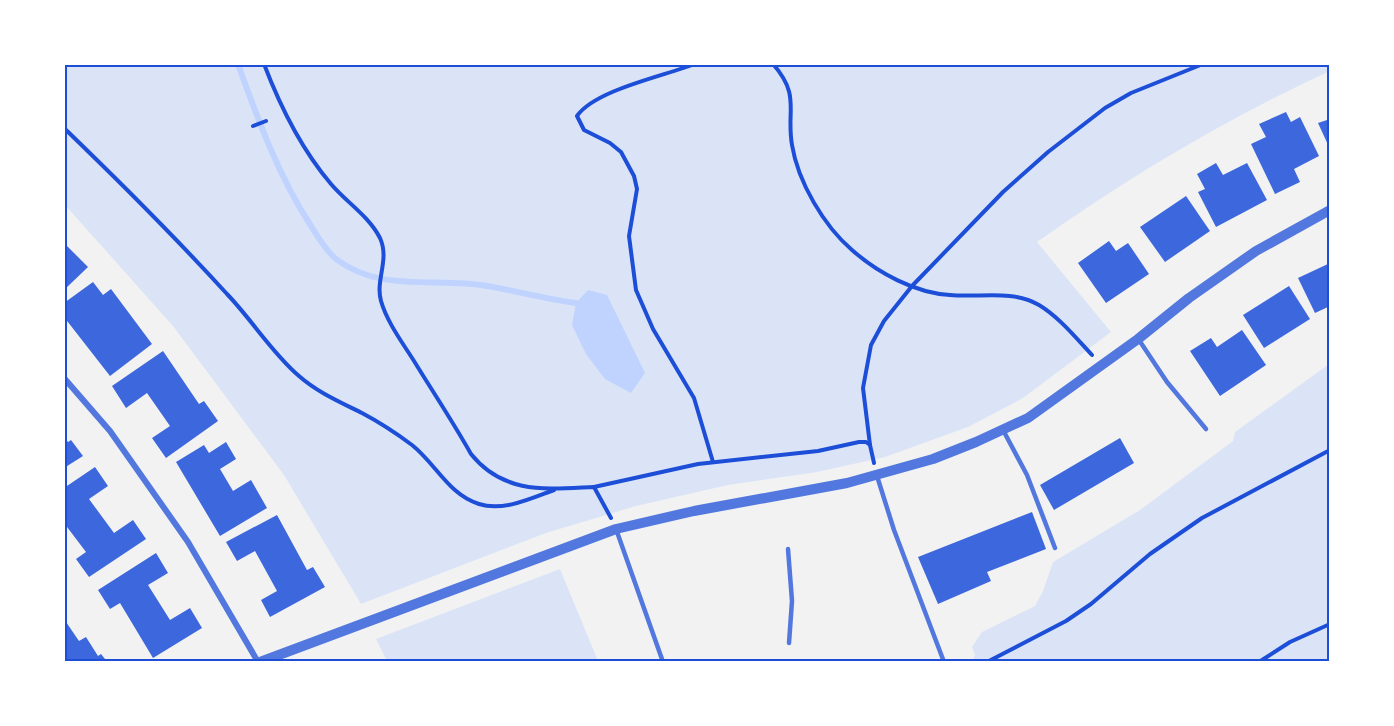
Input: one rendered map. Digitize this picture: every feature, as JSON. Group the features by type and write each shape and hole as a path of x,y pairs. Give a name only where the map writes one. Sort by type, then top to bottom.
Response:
{"street":[{"path":"64,378 110,431 188,542 259,662 616,529 694,511 877,476 933,459 1003,430 1028,418 1256,251 1329,210"}],"lane":[{"path":"1138,339 1167,382 1206,429"},
{"path":"1003,430 1027,475 1055,548"},
{"path":"877,476 894,530 944,662"},
{"path":"616,529 663,662"},
{"path":"788,549 792,601 789,644"}],"path":[{"path":"264,64 305,148 330,184 372,225 381,239 384,259 380,298 396,332 478,462 496,476 539,489 594,487 713,462 818,451 859,442 866,442 870,445"},
{"path":"695,64 609,94 583,108 577,116 584,130 610,143 621,152 633,176 637,189 629,236 636,290 653,329 694,398 713,462"},
{"path":"773,64 791,92 790,128 794,157 817,207 832,230 853,251 878,269 926,292 951,296 992,295 1024,299 1039,305 1054,317 1101,366"},
{"path":"877,476 862,388 870,345 884,321 912,286 1003,192 1048,152 1116,100 1203,64"},
{"path":"253,126 266,121"},
{"path":"64,128 176,238 235,302 281,357 306,382 412,445 426,457 453,490 465,499 482,506 506,505 529,500 554,490"},
{"path":"987,662 1066,621 1091,604 1167,541 1202,518 1329,450"},
{"path":"594,487 616,529"},
{"path":"1259,662 1290,642 1329,624"}],"shaded area":[{"path":"1329,64 1330,71 1254,108 1179,150 1107,194 1037,242 1111,332 1023,398 968,427 885,457 817,472 728,485 636,506 546,533 361,604 284,475 173,326 65,205 64,65"},
{"path":"1329,364 1329,661 972,662 975,655 972,647 982,632 1035,606 1053,562 1140,510 1233,441 1235,432"},
{"path":"560,569 598,661 387,661 376,639"}],"water":[{"path":"588,290 607,295 645,373 631,393 605,379 586,354 572,325 576,303"}],"building":[{"path":"1286,112 1291,122 1300,117 1319,156 1294,169 1300,182 1275,194 1251,144 1266,137 1259,124"},
{"path":"1330,119 1330,149 1318,123"},
{"path":"1216,163 1223,175 1247,163 1267,200 1216,227 1198,192 1205,189 1197,174"},
{"path":"1186,196 1210,231 1165,262 1140,227"},
{"path":"1109,241 1116,251 1128,243 1149,274 1106,303 1078,263"},
{"path":"64,243 88,267 64,290"},
{"path":"1330,263 1330,306 1315,313 1298,278"},
{"path":"93,282 103,295 111,289 152,344 110,376 64,317 64,303"},
{"path":"1289,286 1310,319 1264,348 1243,315"},
{"path":"1242,330 1266,365 1220,396 1190,351 1211,338 1217,347"},
{"path":"163,351 199,404 204,401 218,421 166,458 152,438 170,426 147,393 126,408 112,386"},
{"path":"64,438 68,442 71,440 83,456 64,468"},
{"path":"1120,438 1134,463 1054,510 1040,485"},
{"path":"226,442 236,459 220,469 233,491 251,480 267,508 220,536 176,462 204,445 209,453"},
{"path":"95,467 108,486 89,499 114,533 133,520 146,539 89,577 76,559 86,552 64,523 64,488"},
{"path":"1032,512 1046,549 987,572 991,581 938,604 918,557"},
{"path":"277,515 307,570 313,567 325,587 270,617 261,600 277,591 255,551 237,561 226,542"},
{"path":"156,553 168,573 148,585 170,620 190,608 202,628 153,658 120,603 110,609 98,590"},
{"path":"64,619 79,641 86,637 98,656 101,654 105,659 101,662 64,662"}],"waterway":[{"path":"238,64 261,127 289,188 319,239 336,259 353,270 390,280 468,284 576,303"}]}
